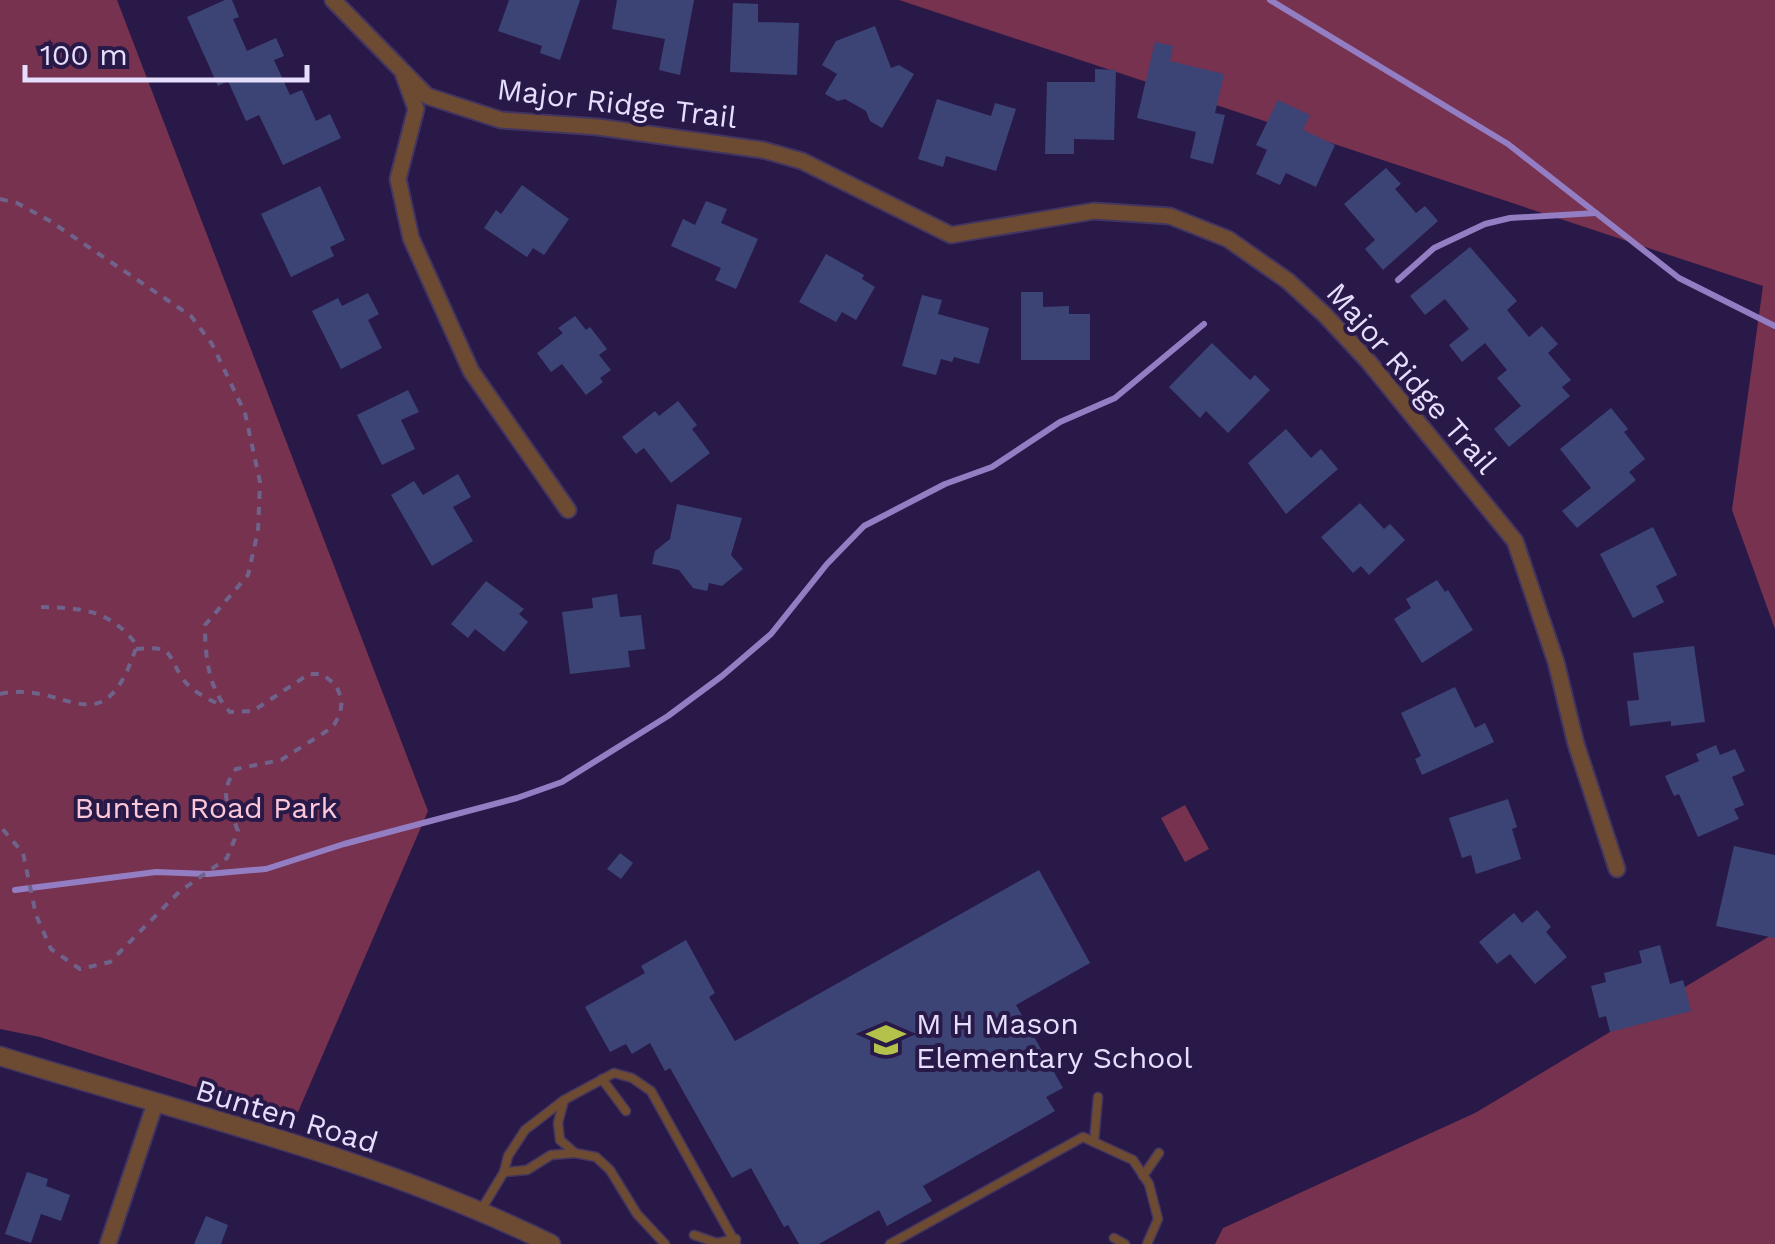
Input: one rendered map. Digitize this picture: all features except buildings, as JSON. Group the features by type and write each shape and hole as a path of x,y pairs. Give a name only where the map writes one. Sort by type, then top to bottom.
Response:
{"street":[{"name":"Major Ridge Trail","path":"332,0 427,96 501,120 763,150 802,161 951,235 1094,211 1170,216 1228,239 1288,281 1336,326 1515,541 1556,662 1576,744 1617,870"},
{"path":"401,67 416,108 398,179 411,238 471,371 568,510"},
{"name":"Bunten Road","path":"0,1056 268,1137 481,1211 551,1244"},
{"path":"108,1244 154,1104"}],"lane":[{"path":"481,1211 524,1130 564,1100 614,1074 632,1078 652,1091 736,1242 718,1244 694,1235"},
{"path":"602,1079 626,1111"},
{"path":"1094,1142 1098,1097"},
{"path":"564,1100 558,1123 560,1140 575,1152"},
{"path":"890,1244 1083,1137 1133,1160 1144,1176 1158,1218 1148,1244"},
{"path":"504,1172 527,1170 552,1155 575,1152 596,1157 610,1170 636,1214 665,1244"},
{"path":"1144,1176 1159,1153"},
{"path":"1114,1238 1125,1244"}],"path":[{"path":"0,200 17,203 50,221 191,316 212,344 245,413 260,482 258,530 248,575 205,626 205,659 225,707"},
{"path":"0,694 18,690 94,706 121,684 137,646 122,626 82,608 36,608"},
{"path":"0,826 24,853 36,915 51,950 80,969 110,962 191,884 227,858 238,831 225,784 236,769 282,760 333,726 340,714 342,700 336,685 322,674 309,674 252,711 230,712 184,682 172,654 163,648 136,648"}],"green space":[{"name":"Bunten Road Park","path":"0,0 117,0 428,811 295,1119 40,1037 0,1029"},
{"path":"899,0 1775,0 1775,629 1732,510 1763,286"},
{"path":"1185,805 1209,849 1185,862 1161,818"},
{"path":"1775,933 1775,1244 1215,1244 1223,1228 1475,1113"}],"waterway":[{"path":"1270,0 1508,144 1679,278 1775,326"},
{"path":"1398,280 1434,248 1485,224 1510,218 1596,213"},
{"path":"15,890 156,872 208,874 266,869 562,782 668,716 722,676 771,634 827,564 864,526 945,484 992,467 1060,422 1115,398 1204,324"}],"place":[{"name":"M H Mason Elementary School","path":"886,1040"}]}
